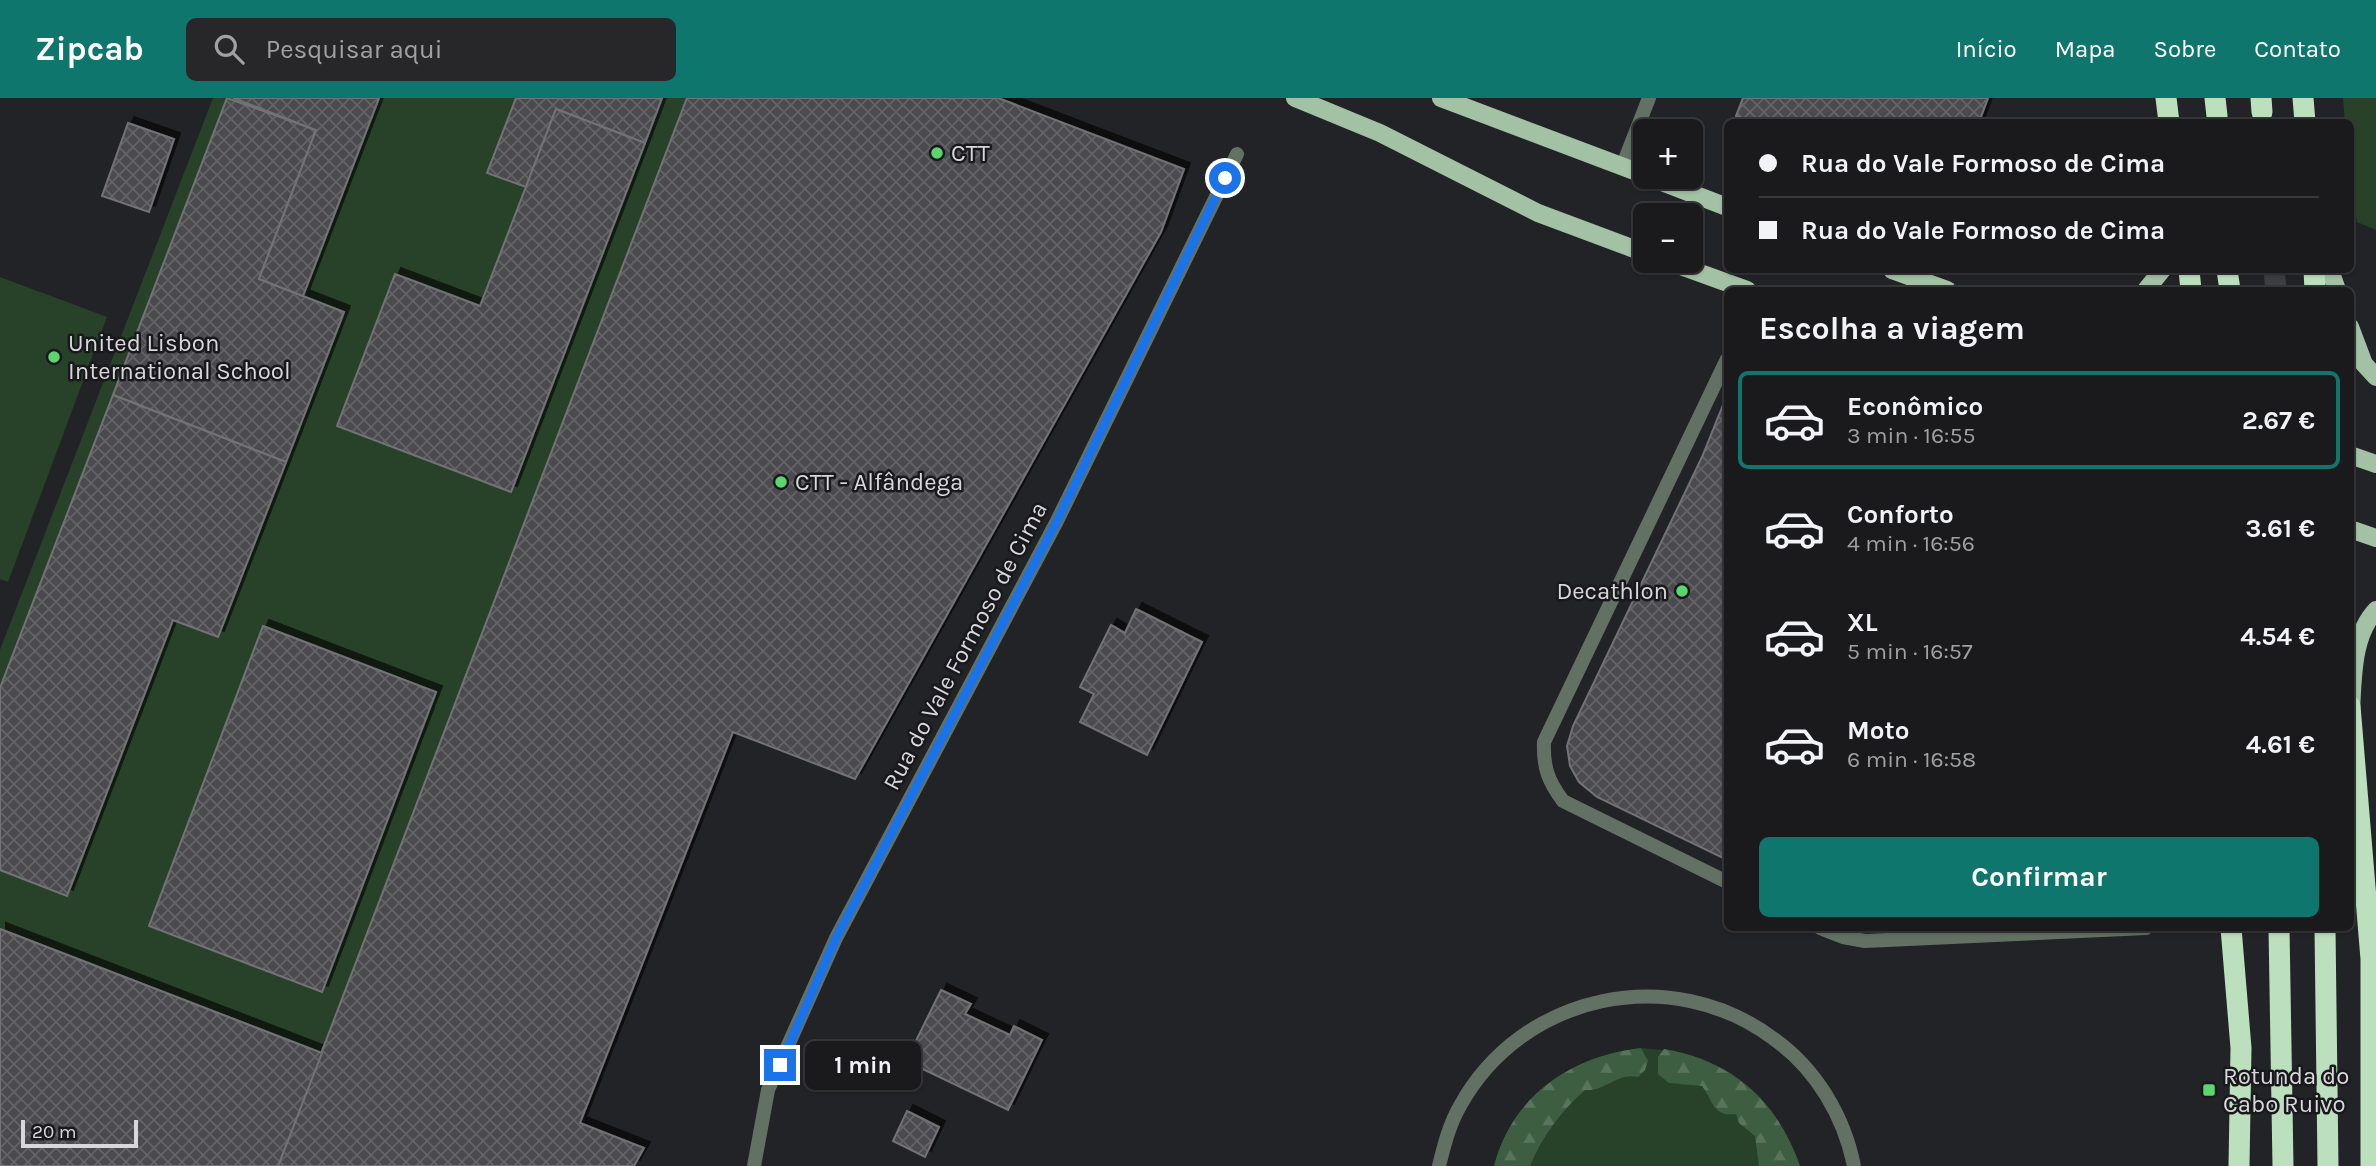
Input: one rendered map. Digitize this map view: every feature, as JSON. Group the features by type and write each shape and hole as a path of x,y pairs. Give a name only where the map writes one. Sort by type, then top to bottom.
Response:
{"highway":[{"path":"2166,98 2168,119"},
{"path":"2303,98 2305,119"},
{"path":"2354,746 2371,959 2371,1166"},
{"path":"2231,931 2241,1048 2239,1166"},
{"path":"2279,931 2283,1166"},
{"path":"2325,931 2328,1166"}],"main road":[{"path":"1295,98 1380,133 1538,213 1633,249"},
{"path":"1441,98 1633,171"},
{"path":"1681,189 1724,206"},
{"path":"1700,273 1739,287"},
{"path":"1900,273 1939,287"},
{"path":"2148,287 2160,273"},
{"path":"2354,338 2364,364 2376,377"},
{"path":"2354,456 2376,464"},
{"path":"2354,530 2376,538"},
{"path":"2354,665 2359,640 2376,610"}],"street":[{"path":"1622,167 1648,98"},
{"name":"Rua do Vale Formoso de Cima","path":"754,1166 768,1090 836,938 1057,521 1237,154"},
{"path":"1724,365 1544,742 1543,764 1550,785 1563,801 1724,881"},
{"path":"1828,931 1865,941 2081,931"},
{"path":"1439,1166 1459,1107 1476,1081 1521,1036 1548,1019 1577,1007 1607,998 1639,995 1670,996 1712,1006 1760,1028 1785,1047 1826,1095 1841,1122 1853,1166"}],"green space":[{"path":"213,98 687,98 322,1053 0,929 0,650"},
{"path":"2343,98 2376,98 2376,230 2357,222 2354,206 2354,119 2345,119"},
{"path":"0,277 107,317 8,582 0,579"},
{"path":"1641,1048 1670,1051 1696,1058 1719,1067 1740,1080 1759,1096 1775,1116 1789,1139 1800,1166 1494,1166 1515,1119 1530,1100 1548,1084 1568,1070 1591,1060 1615,1052"},
{"path":"1641,1048 1648,1061 1645,1070 1638,1077 1624,1077 1599,1088 1585,1090 1553,1125 1530,1166 1494,1166 1515,1119 1530,1100 1548,1084 1568,1070 1591,1060 1615,1052"},
{"path":"1664,1049 1711,1063 1749,1088 1779,1122 1800,1166 1759,1166 1755,1136 1739,1123 1736,1114 1718,1110 1702,1086 1669,1083 1658,1074 1658,1057"}],"building":[{"path":"227,98 316,130 259,279 344,312 286,462 113,395"},
{"path":"233,98 379,98 303,296 259,279 316,130"},
{"path":"516,98 662,98 645,143 556,109 526,187 487,173"},
{"name":"CTT - Alfândega","path":"687,98 998,98 1184,169 1161,232 855,779 733,732 580,1123 644,1148 634,1166 278,1166"},
{"path":"1743,98 1988,98 1980,119 1744,119 1736,116"},
{"path":"556,109 645,143 511,492 337,426 395,274 480,306"},
{"path":"128,123 174,139 149,212 102,196"},
{"path":"113,395 286,462 218,637 173,620 67,896 0,870 0,688"},
{"name":"Decathlon","path":"1724,402 1724,859 1597,797 1579,782 1570,766 1567,746 1573,726 1702,457"},
{"path":"1136,609 1202,642 1147,755 1080,722 1094,694 1080,687 1111,625 1125,633"},
{"path":"263,626 436,692 322,992 149,926"},
{"path":"0,929 322,1053 278,1166 0,1166"},
{"path":"941,990 971,1004 965,1014 1010,1035 1014,1026 1042,1040 1008,1110 906,1061"},
{"path":"907,1111 939,1127 925,1157 893,1141"}],"tunnel":[{"path":"2274,273 2276,287"}],"place":[{"name":"CTT","path":"937,153"},
{"name":"United Lisbon International School","path":"54,357"},
{"name":"CTT - Alfândega","path":"781,482"},
{"name":"Decathlon","path":"1682,591"},
{"name":"Rotunda do Cabo Ruivo","path":"2209,1090"}],"route":[{"path":"780,1065 836,938 1057,521 1225,178"}]}
